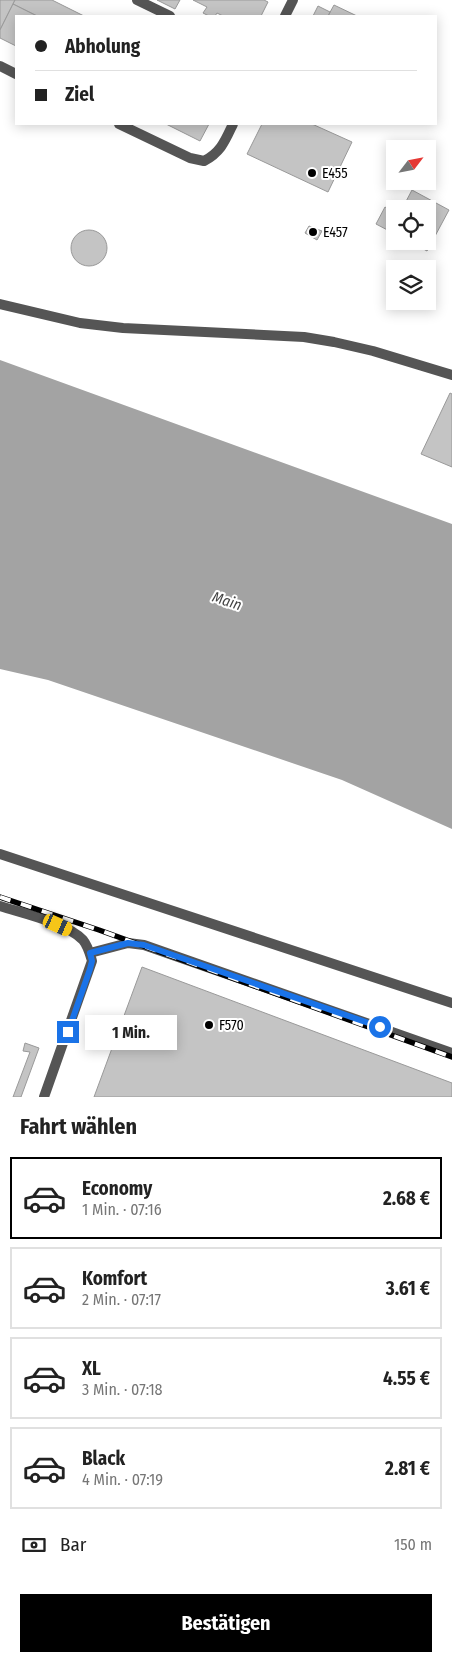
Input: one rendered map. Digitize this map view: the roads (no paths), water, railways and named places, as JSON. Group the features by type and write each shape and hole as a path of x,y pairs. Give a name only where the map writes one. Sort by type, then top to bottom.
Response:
{"street":[{"path":"137,0 168,15"},
{"path":"286,15 293,0"},
{"path":"0,66 15,74"},
{"path":"121,125 190,158 204,161 215,155 224,144 233,125"},
{"path":"0,304 80,323 123,328 304,337 373,351 452,375"},
{"path":"0,854 452,1003"},
{"path":"0,906 71,931 83,940 92,961 44,1097"},
{"path":"90,953 128,943 144,945 452,1053"}],"water":[{"name":"Main","path":"0,360 452,524 452,829 342,780 48,680 0,669"}],"railway":[{"path":"0,897 99,930 452,1057"}],"place":[{"name":"E455","path":"312,173"},
{"name":"E457","path":"313,232"},
{"name":"F570","path":"209,1025"}]}
